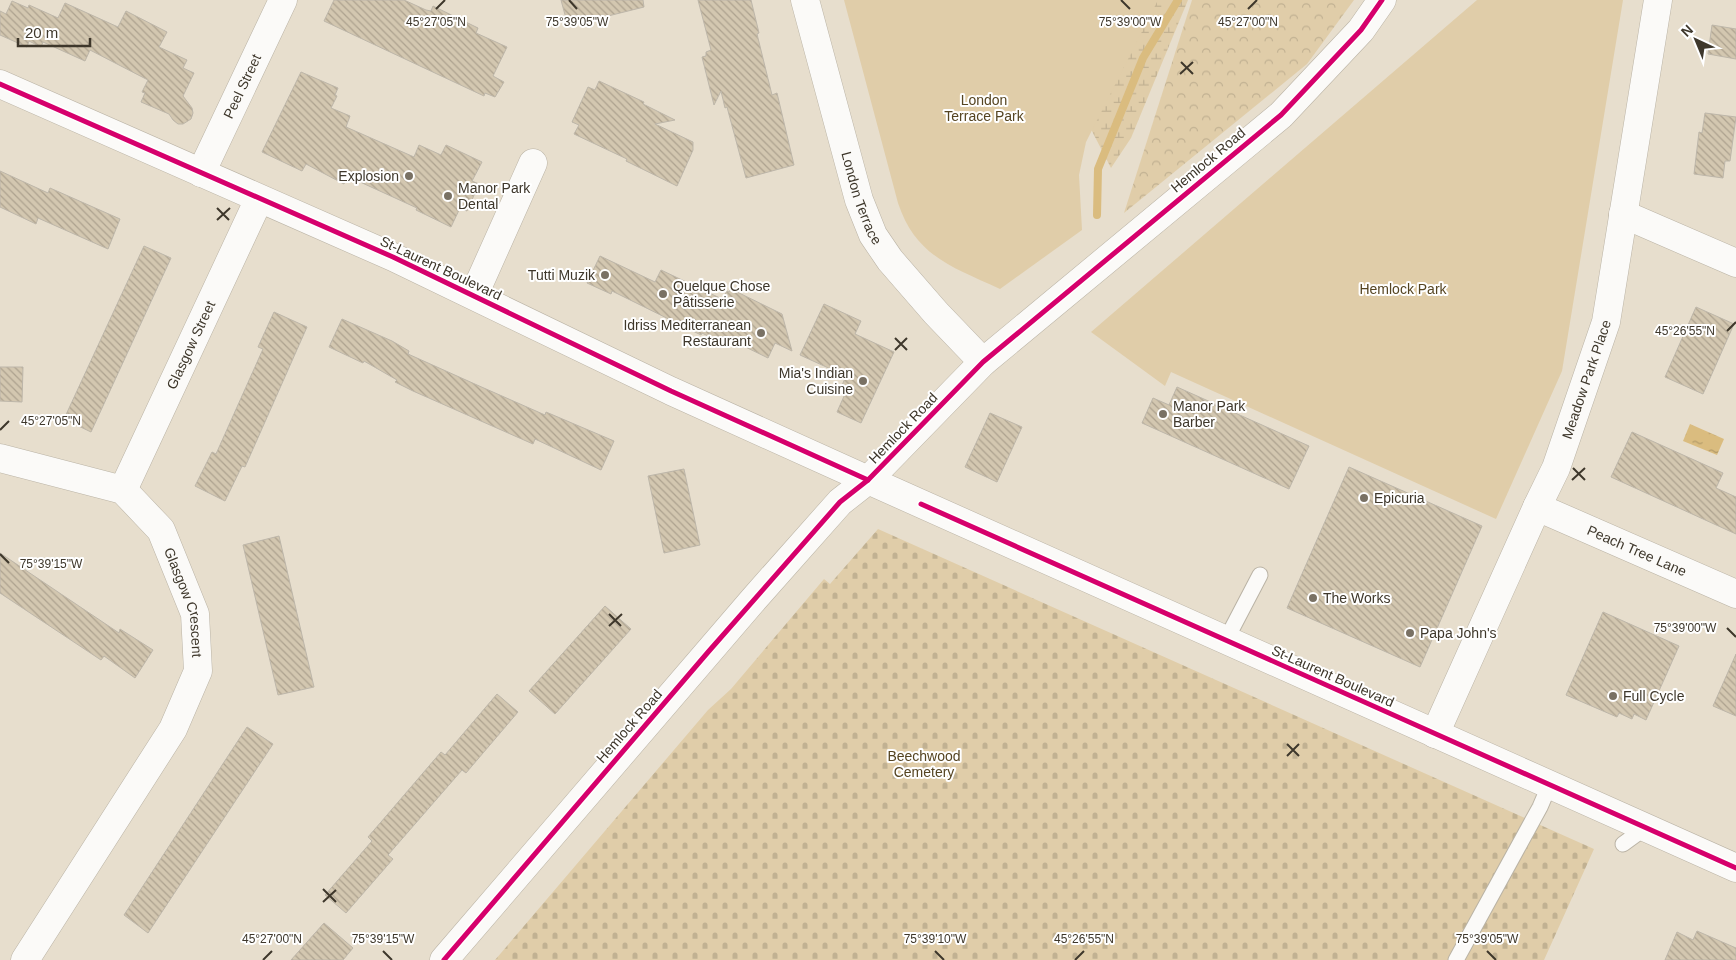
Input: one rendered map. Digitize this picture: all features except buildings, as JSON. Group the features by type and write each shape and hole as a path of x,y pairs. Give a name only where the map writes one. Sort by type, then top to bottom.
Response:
{"street":[{"name":"Peel Street","path":"201,173 283,0"},
{"name":"London Terrace","path":"805,0 859,200 873,236 890,260 936,313 983,362"},
{"name":"Hemlock Road","path":"444,960 840,502 868,480 983,362 1281,115 1361,30 1382,0"},
{"name":"Meadow Park Place","path":"1435,734 1556,468 1606,322 1658,0"},
{"name":"St-Laurent Boulevard","path":"0,84 333,230 474,295 671,391 1549,786 1736,868"},
{"path":"474,295 533,163"},
{"name":"Glasgow Street","path":"123,490 259,199"},
{"path":"1623,214 1736,263"},
{"path":"0,458 123,490"},
{"name":"Glasgow Crescent","path":"26,960 173,729 198,671 195,614 161,530 123,490"},
{"name":"Peach Tree Lane","path":"1537,507 1736,594"}],"lane":[{"path":"1226,640 1260,575"},
{"path":"1456,960 1536,815 1549,786"},
{"path":"1623,844 1645,828"}],"green space":[{"name":"London Terrace Park","path":"844,0 1158,0 1086,142 1079,175 1082,230 1000,289 952,266 926,248 915,236 898,203"},
{"path":"1116,0 1188,0 1131,138 1111,168 1077,102"},
{"path":"1192,0 1354,0 1307,64 1124,213"},
{"name":"Hemlock Park","path":"1477,0 1623,0 1562,371 1496,519 1171,372 1165,386 1091,332"},
{"name":"Beechwood Cemetery","path":"878,529 1594,849 1544,960 495,960 708,710 731,689 824,579 830,584"}],"water":[{"path":"1690,424 1724,439 1717,455 1683,441"}],"waterway":[{"path":"1097,215 1098,169 1143,58 1178,0"}],"cycle path":[{"path":"444,960 709,651 840,502 868,480 983,362 1281,115 1361,30 1382,0"},
{"path":"0,84 393,257 671,391 868,480"},
{"path":"921,504 1736,868"}],"place":[{"name":"Explosion","path":"409,176"},
{"name":"Manor Park Dental","path":"448,196"},
{"name":"Tutti Muzik","path":"605,275"},
{"name":"Quelque Chose Pâtisserie","path":"663,294"},
{"name":"Idriss Mediterranean Restaurant","path":"761,333"},
{"name":"Mia's Indian Cuisine","path":"863,381"},
{"name":"Manor Park Barber","path":"1163,414"},
{"name":"Epicuria","path":"1364,498"},
{"name":"The Works","path":"1313,598"},
{"name":"Papa John's","path":"1410,633"},
{"name":"Full Cycle","path":"1613,696"}]}
